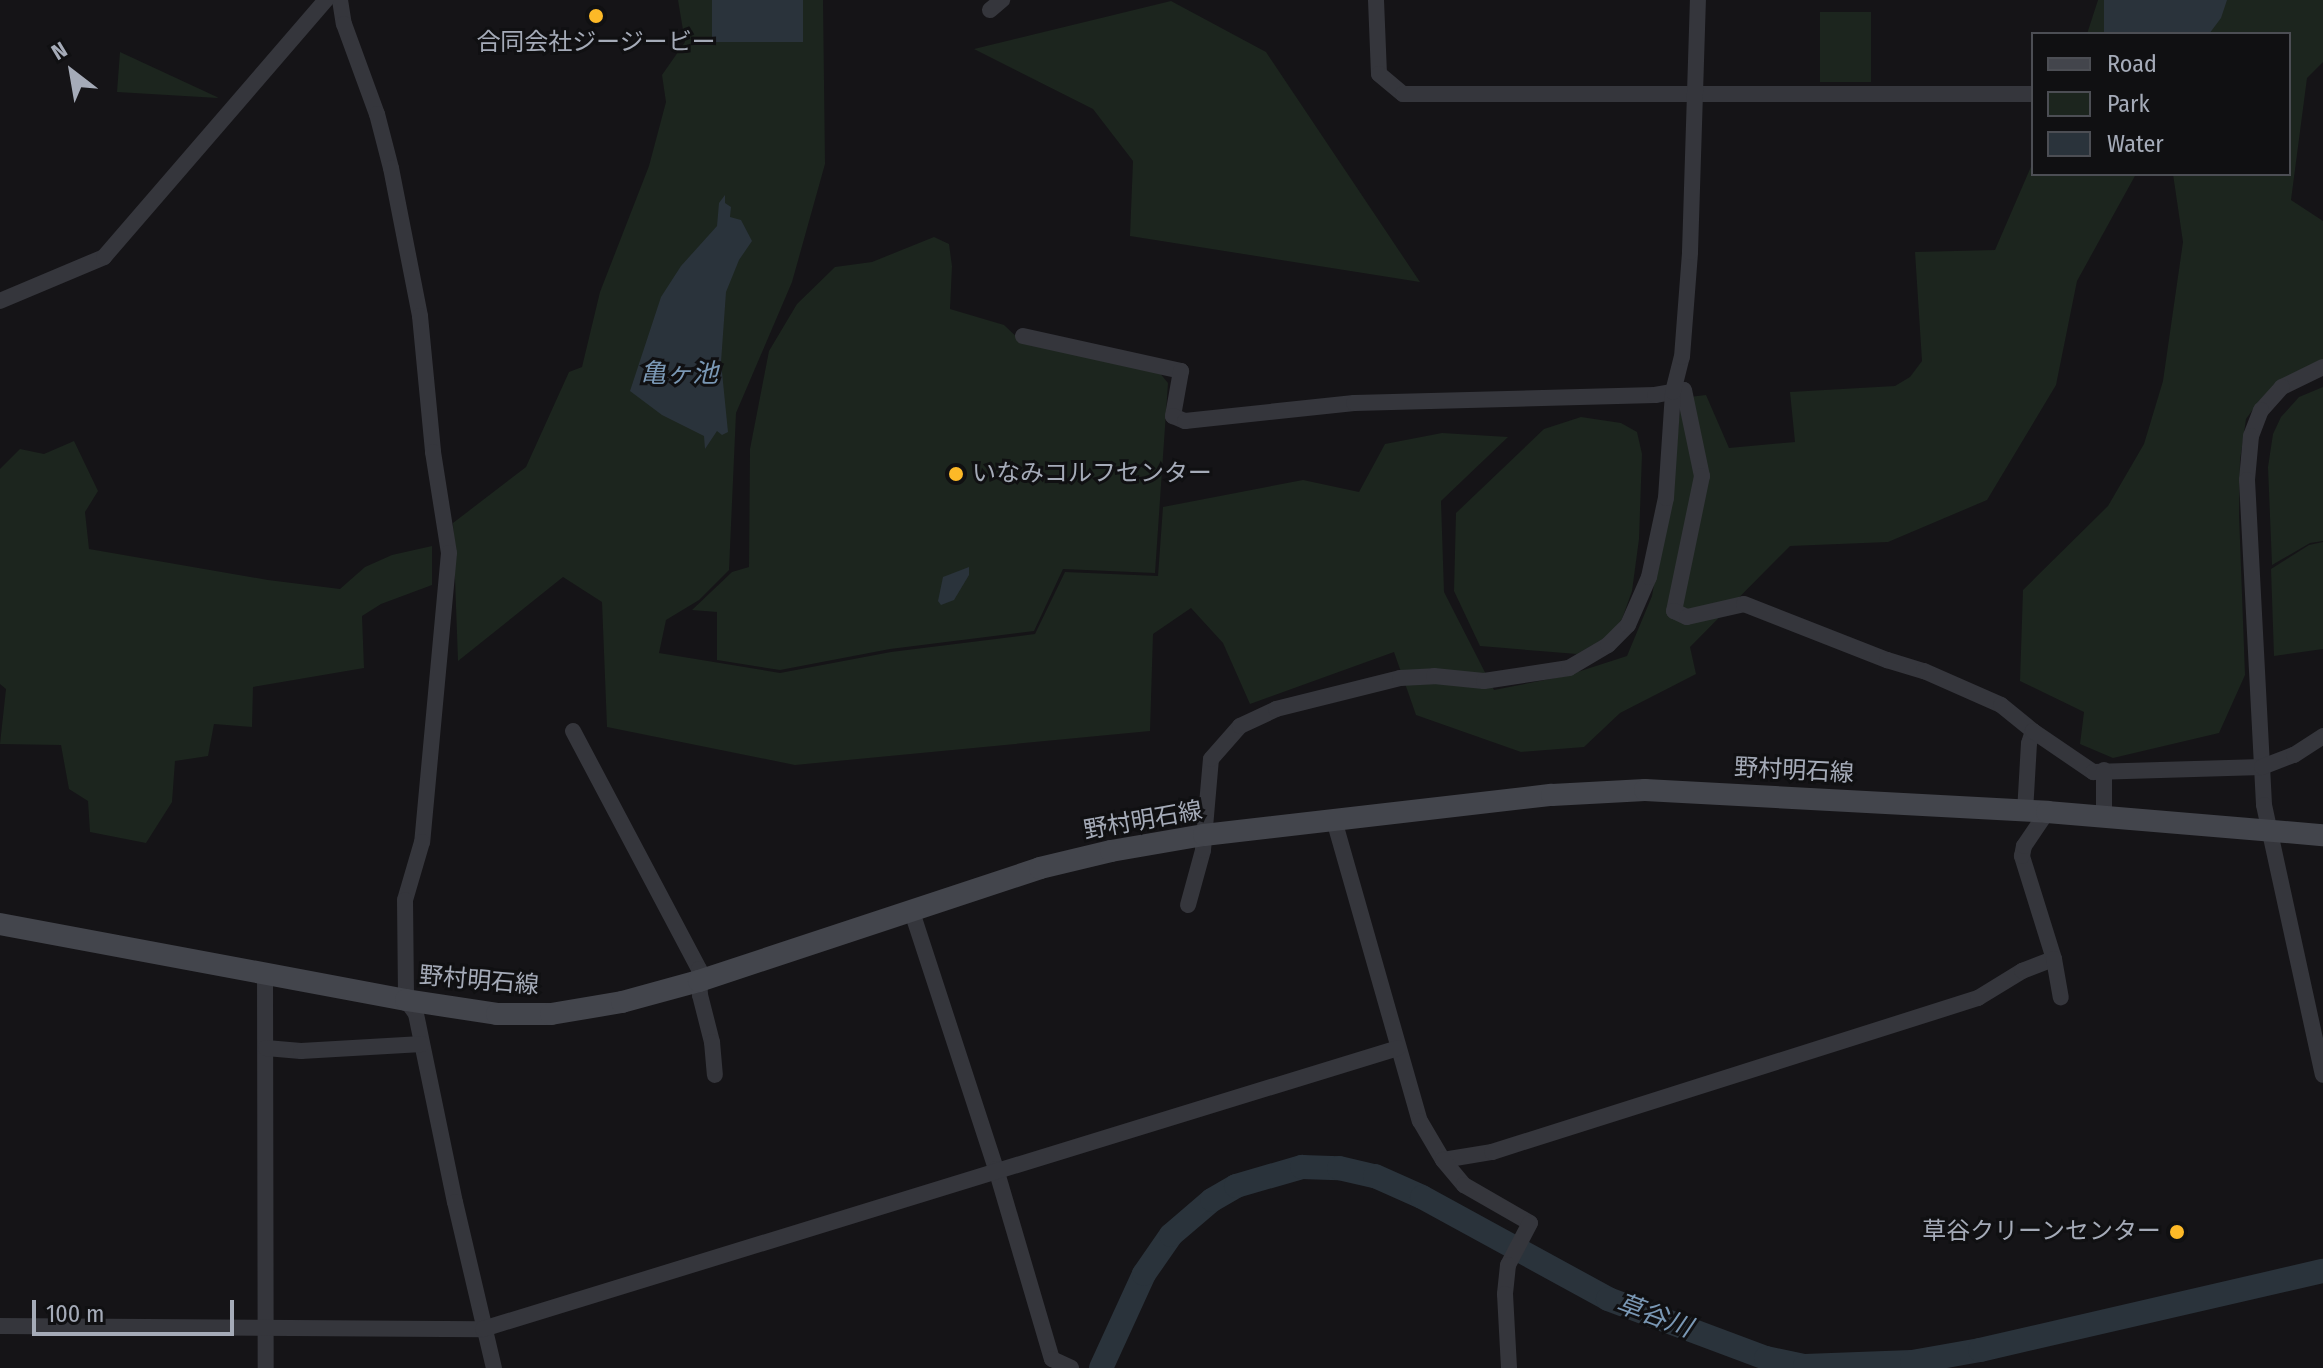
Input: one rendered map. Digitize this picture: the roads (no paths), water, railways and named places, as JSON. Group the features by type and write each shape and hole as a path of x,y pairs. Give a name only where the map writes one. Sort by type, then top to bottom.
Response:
{"main road":[{"name":"野村明石線","path":"0,924 406,1000 497,1014 551,1014 622,1002 699,981 1040,868 1111,851 1204,835 1552,795 1645,790 2104,816 2268,827 2323,835"}],"street":[{"path":"0,301 104,257 326,0"},
{"path":"340,0 344,24 377,114 391,168 420,316 433,452 449,553 422,842 405,900 406,1000 416,1014 494,1368"},
{"path":"1376,0 1379,74 1403,94 2031,94"},
{"path":"1188,905 1204,835 1211,759 1240,726 1276,709 1400,678 1434,676 1484,681 1569,668 1608,645 1628,625 1649,577 1666,498 1673,392 1682,357 1689,267 1698,0"},
{"path":"1023,336 1181,371 1173,416 1185,421 1354,403 1684,390 1702,476 1674,611 1687,617 1744,604 1887,660 1924,671 2001,705 2093,772 2262,767 2294,755 2323,736"},
{"path":"2323,367 2282,387 2261,410 2251,436 2247,480 2268,827 2323,1075"},
{"path":"573,731 699,969 715,1075"},
{"path":"2033,731 2029,743 2036,812 2022,856 2054,959 2061,997"},
{"path":"2104,770 2104,816"},
{"path":"1334,820 1420,1121 1443,1160 1464,1185 1530,1223 1508,1265 1505,1294 1509,1368"},
{"path":"912,912 996,1169 1052,1359 1071,1368"},
{"path":"1443,1160 1492,1152 1978,998 2022,971 2054,959"},
{"path":"265,972 266,1368"},
{"path":"266,1048 301,1051 422,1044"},
{"path":"0,1326 483,1329 1398,1048"}],"water":[{"path":"712,0 803,0 803,42 712,42"},
{"path":"2104,0 2227,0 2221,18 2210,32 2104,32"},
{"name":"亀ヶ池","path":"725,195 725,203 731,207 730,217 741,220 752,241 739,260 726,292 721,362 728,432 722,435 717,431 705,449 704,436 662,415 630,391 661,297 681,266 717,226 719,203"},
{"path":"969,567 969,575 954,600 941,605 938,601 943,577"}],"waterway":[{"name":"草谷川","path":"1101,1368 1144,1274 1171,1235 1212,1200 1236,1186 1302,1167 1339,1168 1375,1176 1422,1197 1608,1299 1766,1358 1805,1366 1912,1362 1980,1350 2323,1271"}],"place":[{"name":"合同会社ジージービー","path":"596,16"},
{"name":"いなみコルフセンター","path":"956,474"},
{"name":"草谷クリーンセンター","path":"2177,1232"}]}
